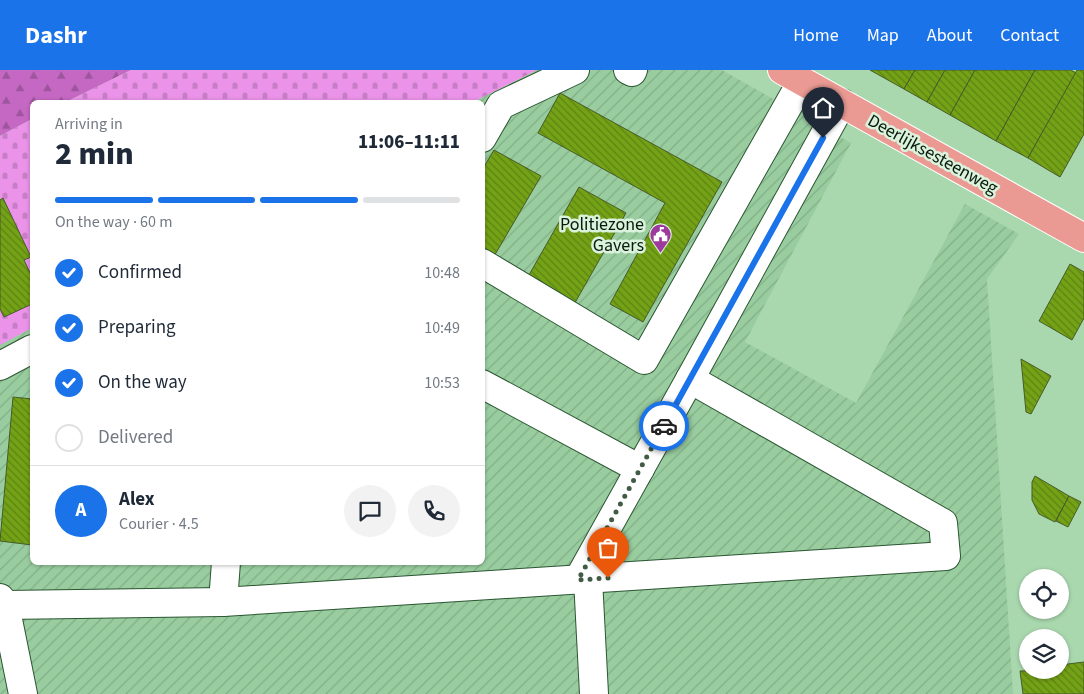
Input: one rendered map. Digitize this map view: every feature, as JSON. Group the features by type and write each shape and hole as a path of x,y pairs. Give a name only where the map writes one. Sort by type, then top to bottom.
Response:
{"main road":[{"name":"Deerlijksesteenweg","path":"792,76 1084,238"}],"street":[{"path":"485,133 501,105 575,70"},
{"path":"628,70 632,72 633,70"},
{"path":"485,265 644,360 792,76"},
{"path":"594,694 583,579 640,469 842,103"},
{"path":"0,366 30,350"},
{"path":"24,694 2,602 223,602 946,556 943,523 690,379"},
{"path":"485,386 640,469"},
{"path":"223,602 226,565"}],"shaded area":[{"path":"537,70 722,70 851,143 745,342 856,403 965,204 1019,234 987,279 1013,694 0,694 0,345 30,329 30,565 485,565 485,100 477,100"}],"green space":[{"path":"0,70 131,70 70,100 30,100 30,120 0,136"},
{"path":"131,70 537,70 477,100 70,100"},
{"path":"30,120 30,329 0,345 0,136"}],"building":[{"path":"870,70 915,70 904,89"},
{"path":"915,70 945,70 927,102 904,89"},
{"path":"945,70 975,70 950,115 927,102"},
{"path":"975,70 1035,70 996,141 950,115"},
{"path":"1035,70 1071,70 1076,73 1028,158 996,141"},
{"path":"1077,70 1084,70 1084,134 1060,177 1028,158"},
{"name":"Politiezone Gavers","path":"560,93 722,182 643,322 610,304 665,203 538,133"},
{"path":"494,150 541,176 493,258 485,254 485,165"},
{"path":"579,187 626,213 572,308 525,282"},
{"path":"3,198 30,255 30,257 24,260 30,273 30,305 4,317 0,309 0,200"},
{"path":"1070,264 1084,272 1084,318 1072,340 1039,321"},
{"path":"1021,359 1051,376 1031,414 1026,412"},
{"path":"13,397 30,399 30,545 0,541"},
{"path":"1035,476 1069,496 1055,522 1039,514 1032,500 1032,482"},
{"path":"1069,496 1081,502 1068,527 1056,521"},
{"path":"1084,662 1084,694 1023,694 1021,679 1069,679 1069,664"}],"way so far":[{"path":"608,578 578,580 664,426"}],"place":[{"name":"Politiezone Gavers","path":"660,253"}],"route":[{"path":"664,426 823,138"}]}
